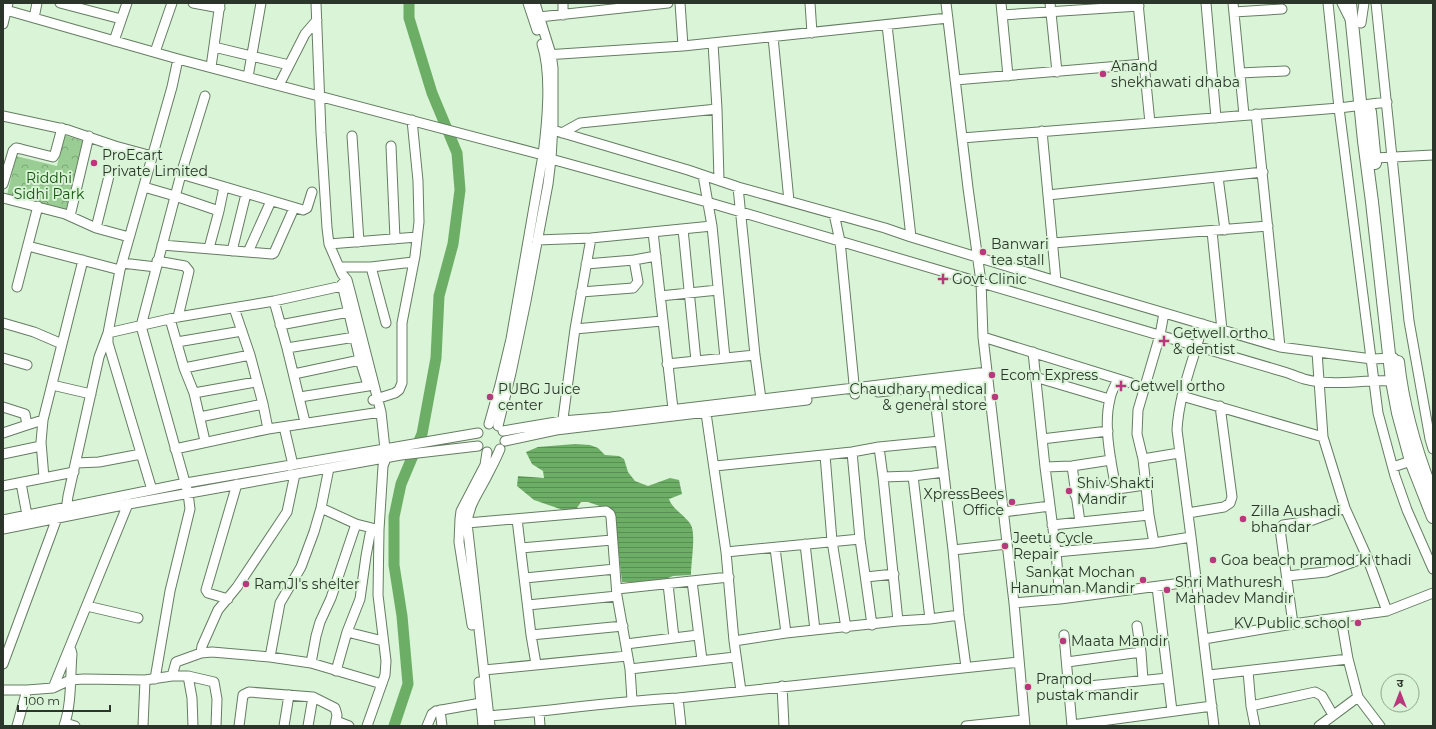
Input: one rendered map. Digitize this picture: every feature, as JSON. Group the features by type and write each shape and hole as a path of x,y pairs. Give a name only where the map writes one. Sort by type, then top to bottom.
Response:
{"main road":[{"path":"1350,3 1357,24"},
{"path":"1358,3 1357,24 1365,105 1394,358 1420,462 1433,495"},
{"path":"1365,105 1374,158 1394,358 1392,381 1398,414 1411,461 1433,517"}],"street":[{"path":"34,18 37,3"},
{"path":"60,3 121,19"},
{"path":"114,40 127,3"},
{"path":"155,52 172,3"},
{"path":"192,3 220,6 211,67"},
{"path":"248,77 261,3"},
{"path":"316,3 321,141 329,244 341,271 347,280 351,295 378,412 383,456 375,529 378,595 386,661 385,675 367,726"},
{"path":"528,3 547,54"},
{"path":"496,427 511,373 548,184 547,158 549,129 547,54 535,3"},
{"path":"563,3 563,14"},
{"path":"539,17 626,5 668,3"},
{"path":"680,3 683,46"},
{"path":"810,3 812,33"},
{"path":"946,3 981,282 983,337 1014,603 1024,723 968,726"},
{"path":"1001,3 1008,76"},
{"path":"1206,3 1216,118"},
{"path":"1328,3 1339,108 1378,413 1407,510 1433,569"},
{"path":"1342,3 1357,24"},
{"path":"1357,24 1364,3"},
{"path":"1376,3 1409,320 1430,440 1433,449"},
{"path":"1002,15 1051,8 1139,5 1150,123"},
{"path":"3,24 7,7 34,18 178,59 489,141 707,202 740,213 981,282 1281,371 1305,380 1341,382 1374,380 1392,381"},
{"path":"1244,115 1233,7 1282,9"},
{"path":"1051,8 1057,72"},
{"path":"547,54 683,46 948,18"},
{"path":"280,85 305,34 317,20"},
{"path":"887,25 911,237"},
{"path":"773,37 789,201"},
{"path":"713,43 719,180"},
{"path":"214,47 289,65"},
{"path":"3,664 61,518 67,507 99,357 108,333 121,266 144,187 178,59"},
{"path":"955,80 1144,64"},
{"path":"1240,73 1285,71"},
{"path":"155,679 170,591 190,509 186,483 175,449 141,326 180,174 205,96"},
{"path":"962,138 1339,108 1387,102"},
{"path":"562,133 580,123 717,109"},
{"path":"1256,114 1280,347"},
{"path":"3,116 62,128 115,146 152,156"},
{"path":"375,399 395,393 399,390 402,383 402,323 419,222 415,122"},
{"path":"4,179 13,151 16,148 53,157 62,128"},
{"path":"549,129 703,175 738,187 885,228 1056,281 1280,347 1372,358 1394,358"},
{"path":"1042,131 1056,281"},
{"path":"70,216 89,136"},
{"path":"352,136 359,242"},
{"path":"391,146 395,239"},
{"path":"1374,158 1433,155"},
{"path":"505,441 496,427 500,385 511,339 547,158"},
{"path":"96,228 110,172"},
{"path":"1048,195 1263,172"},
{"path":"180,174 294,208 306,210 312,192"},
{"path":"703,175 712,226 725,358"},
{"path":"1218,177 1225,230"},
{"path":"144,187 219,211"},
{"path":"209,248 224,187"},
{"path":"738,187 755,355 761,399"},
{"path":"232,251 246,194"},
{"path":"3,198 38,206 70,216 96,228 129,237"},
{"path":"248,252 271,201"},
{"path":"17,287 38,206"},
{"path":"162,245 209,248 270,255 274,253 294,208"},
{"path":"834,214 840,241 855,391"},
{"path":"537,240 591,238 712,226"},
{"path":"1052,243 1268,226"},
{"path":"683,229 696,361"},
{"path":"1212,231 1222,330"},
{"path":"653,232 673,409"},
{"path":"329,244 417,237"},
{"path":"562,425 575,329 591,238"},
{"path":"28,246 83,260 121,266 157,264 188,268 189,271 174,318 177,342 184,368 194,393 205,441"},
{"path":"586,264 634,260 656,256"},
{"path":"44,478 41,446 43,420 83,260"},
{"path":"581,292 633,288 638,282 634,260"},
{"path":"341,271 413,262"},
{"path":"371,267 386,323"},
{"path":"341,271 342,286 360,360 368,386 375,399"},
{"path":"108,333 174,318 274,301 342,286"},
{"path":"660,296 718,290"},
{"path":"274,301 288,348 305,422"},
{"path":"234,308 250,355 268,428"},
{"path":"280,324 349,312"},
{"path":"1154,543 1143,459 1137,434 1138,410 1160,335 1164,313"},
{"path":"575,329 662,321"},
{"path":"3,323 34,332 62,344"},
{"path":"1203,324 1178,412 1177,430 1192,537 1214,726"},
{"path":"177,342 242,331"},
{"path":"108,333 108,343 152,490"},
{"path":"288,348 355,337"},
{"path":"983,337 1144,387"},
{"path":"1032,352 1056,552 1060,599"},
{"path":"1317,352 1323,437 1345,508 1367,557 1387,611"},
{"path":"184,368 250,355"},
{"path":"667,364 755,355"},
{"path":"3,358 27,365"},
{"path":"294,374 360,360"},
{"path":"490,726 467,523 469,509 474,497 487,477 505,441 562,425 611,417 673,409 706,409 761,399 855,391 987,376"},
{"path":"1036,377 1110,399"},
{"path":"1116,489 1110,460 1108,431 1110,399 1118,379"},
{"path":"194,393 256,382"},
{"path":"933,383 966,667"},
{"path":"52,384 91,394"},
{"path":"300,397 368,386"},
{"path":"500,449 496,452 487,452 478,446 476,440 482,427 562,425 855,391"},
{"path":"1182,396 1323,437"},
{"path":"200,417 263,404"},
{"path":"1188,514 1224,507 1230,503 1232,497 1220,406"},
{"path":"3,407 25,414 27,424"},
{"path":"706,409 726,552 734,641 741,691"},
{"path":"175,449 268,428 378,412"},
{"path":"3,433 43,420"},
{"path":"285,431 293,465 288,466"},
{"path":"1042,439 1108,431"},
{"path":"3,529 128,504 329,468 383,456 400,450 453,437 478,433"},
{"path":"715,466 852,452 879,447 940,441"},
{"path":"3,454 41,446"},
{"path":"400,450 478,446"},
{"path":"879,447 884,477 898,621"},
{"path":"483,726 474,635 459,542 459,530 462,511 485,465 487,452"},
{"path":"852,452 860,539 872,625"},
{"path":"1143,459 1180,453"},
{"path":"3,486 44,478 75,467 141,454"},
{"path":"825,455 832,541 846,628"},
{"path":"3,520 186,483 288,466 383,456"},
{"path":"1045,467 1072,466 1110,460"},
{"path":"1393,466 1411,461"},
{"path":"1072,466 1080,522"},
{"path":"270,657 280,603 301,567 314,532 321,508 329,468"},
{"path":"884,477 913,476 944,472"},
{"path":"201,653 202,646 218,610 228,599 288,512 295,474"},
{"path":"913,476 930,619"},
{"path":"21,483 28,515"},
{"path":"228,599 208,593 206,590 237,484"},
{"path":"1076,495 1146,485"},
{"path":"53,688 128,504"},
{"path":"1003,512 1050,506"},
{"path":"321,508 356,524 375,529"},
{"path":"1293,624 1280,529 1283,525 1310,521 1345,508"},
{"path":"467,523 606,511 610,514 617,592 630,669 632,700"},
{"path":"1052,526 1149,514"},
{"path":"517,519 536,664"},
{"path":"310,663 320,622 331,598 356,524"},
{"path":"336,671 347,632 360,599 366,556 375,529"},
{"path":"1056,552 1154,543 1192,537"},
{"path":"726,552 860,539"},
{"path":"521,548 612,540"},
{"path":"805,544 815,630"},
{"path":"953,550 1007,544"},
{"path":"775,548 786,633"},
{"path":"1287,576 1326,572 1367,557"},
{"path":"525,578 615,569"},
{"path":"866,578 894,574"},
{"path":"528,605 668,584 729,577"},
{"path":"692,581 702,660"},
{"path":"1014,603 1060,599 1196,581"},
{"path":"668,584 674,638"},
{"path":"1157,587 1172,711"},
{"path":"1204,639 1293,624 1387,611 1433,593"},
{"path":"87,606 138,618"},
{"path":"734,641 786,633 846,628 959,615"},
{"path":"1341,618 1348,659 1358,697 1380,726"},
{"path":"531,635 623,626"},
{"path":"1137,626 1143,680"},
{"path":"347,632 383,640"},
{"path":"626,644 698,635"},
{"path":"1064,635 1072,725 1106,723 1172,711 1212,706"},
{"path":"70,648 72,654 68,715 65,725 75,726"},
{"path":"172,676 176,662 201,653 212,652 270,657 310,663 382,684"},
{"path":"1067,662 1141,652"},
{"path":"484,670 627,656"},
{"path":"630,669 736,657"},
{"path":"1209,675 1348,659"},
{"path":"489,716 539,712 632,700 678,698 1019,662"},
{"path":"1248,671 1251,706 1255,726"},
{"path":"3,690 53,688 70,680 145,680 172,676 188,676 214,682 217,699 216,726"},
{"path":"188,676 192,698 193,726"},
{"path":"1069,688 1168,678"},
{"path":"143,726 145,680"},
{"path":"782,686 784,726"},
{"path":"16,726 27,690"},
{"path":"239,726 243,695 249,692 313,697 335,708 337,715 336,723 349,726"},
{"path":"1251,706 1315,692 1322,696 1333,715"},
{"path":"284,726 289,695"},
{"path":"308,726 313,697"},
{"path":"1319,726 1358,697"},
{"path":"678,698 681,726"},
{"path":"427,726 432,714 440,710 481,703"},
{"path":"440,710 442,726"},
{"path":"539,712 540,726"}],"green space":[{"name":"Riddhi Sidhi Park","path":"64,135 83,141 65,214 7,195 16,156 57,166"}],"shaded area":[{"path":"575,444 590,445 598,448 605,455 619,456 624,459 628,472 635,481 648,486 670,478 679,480 682,494 669,499 673,506 691,525 693,542 691,575 673,576 658,582 622,582 614,511 588,502 581,502 575,511 566,511 534,500 517,486 518,476 544,478 543,471 532,464 526,452 538,447"}],"waterway":[{"path":"394,726 408,684 402,616 394,565 394,517 401,484 422,434 436,358 439,296 453,244 460,190 457,153 432,93 409,18 409,3"}],"place":[{"name":"Anand shekhawati dhaba","path":"1103,74"},
{"name":"ProEcart Private Limited","path":"94,163"},
{"name":"Banwari tea stall","path":"983,252"},
{"name":"Govt Clinic","path":"943,279"},
{"name":"Getwell ortho & dentist","path":"1164,341"},
{"name":"Ecom Express","path":"992,375"},
{"name":"Getwell ortho","path":"1121,386"},
{"name":"PUBG Juice center","path":"490,397"},
{"name":"Chaudhary medical & general store","path":"995,397"},
{"name":"Shiv Shakti Mandir","path":"1069,491"},
{"name":"XpressBees Office","path":"1012,502"},
{"name":"Zilla Aushadi bhandar","path":"1243,519"},
{"name":"Jeetu Cycle Repair","path":"1005,546"},
{"name":"Goa beach pramod ki thadi","path":"1213,560"},
{"name":"Sankat Mochan Hanuman Mandir","path":"1143,580"},
{"name":"RamJI's shelter","path":"246,584"},
{"name":"Shri Mathuresh Mahadev Mandir","path":"1167,590"},
{"name":"KV Public school","path":"1358,623"},
{"name":"Maata Mandir","path":"1063,641"},
{"name":"Pramod pustak mandir","path":"1028,687"}]}
